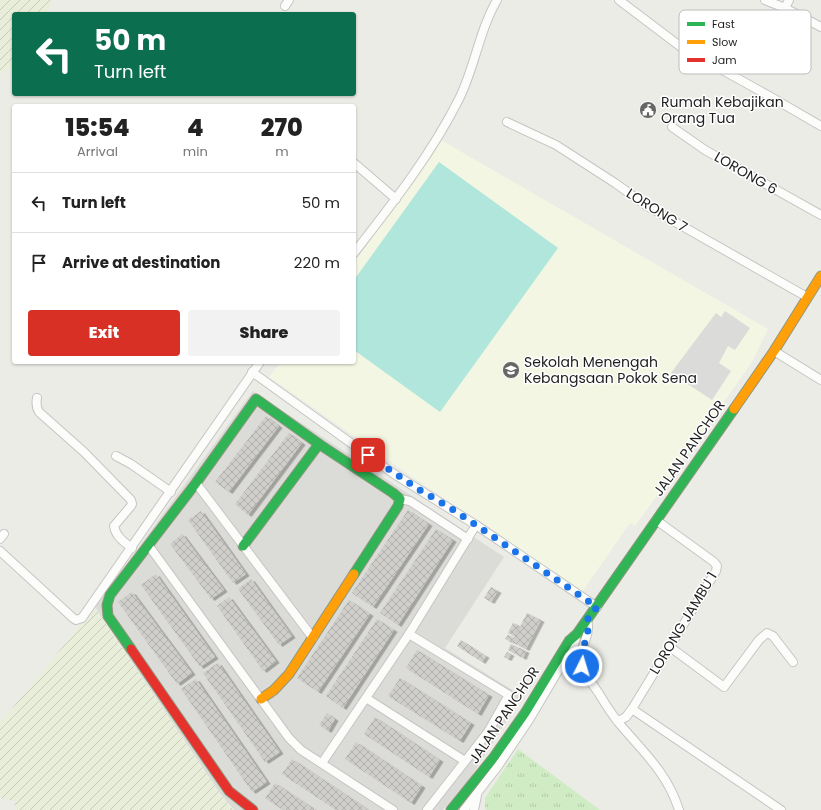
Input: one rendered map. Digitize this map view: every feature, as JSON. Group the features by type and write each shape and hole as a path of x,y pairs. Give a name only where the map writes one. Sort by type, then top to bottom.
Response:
{"street":[{"path":"356,250 396,199 447,123 476,56 482,32 497,0"},
{"path":"619,0 679,45"},
{"path":"765,0 788,4 797,10"},
{"path":"811,19 821,26"},
{"path":"730,74 821,126"},
{"name":"LORONG 7","path":"506,122 556,145 647,206 807,297"},
{"name":"LORONG 6","path":"672,127 686,138 712,154 821,216"},
{"path":"356,165 396,199"},
{"name":"JALAN PANCHOR","path":"451,810 494,757 525,713 569,641 577,634 597,607 774,351 821,276"},
{"path":"774,351 821,380"},
{"path":"0,551 76,620 82,618 258,364"},
{"path":"252,372 394,474 476,525 597,607"},
{"path":"37,398 36,408 39,412 84,452 131,500 131,506 114,526 119,538 132,548"},
{"path":"253,810 229,791 108,616 107,605 110,595 196,483 256,399 400,499 410,502 468,539"},
{"path":"243,546 319,444"},
{"path":"116,456 170,492"},
{"path":"196,483 313,638"},
{"path":"261,699 274,690 290,674 398,506 400,499"},
{"name":"LORONG JAMBU 1","path":"618,721 626,717 632,708 713,577 717,566 714,562 656,520"},
{"path":"322,763 409,634 476,525"},
{"path":"149,546 290,738 302,750 393,810"},
{"path":"587,620 588,628 581,654 582,666 618,721 662,772 679,810"},
{"path":"670,646 724,687 759,640 767,633 773,636 793,662"},
{"path":"409,634 509,696 488,732 427,810"},
{"name":"JALAN PANCHOR","path":"464,810 498,766 529,720 574,644 577,634"},
{"path":"366,698 465,761"},
{"path":"632,708 780,810"},
{"path":"474,810 480,789"},
{"path":"460,810 462,796"}],"shaded area":[{"path":"0,0 53,0 48,12 12,12 12,68 0,74"},
{"name":"Sekolah Menengah Kebangsaan Pokok Sena","path":"441,140 768,329 752,362 700,436 635,526 630,523 582,592 421,483 269,377 279,364 356,364 356,260"},
{"path":"439,162 558,248 440,412 356,351 356,277"},
{"path":"725,311 750,328 735,350 728,346 719,363 731,371 712,400 671,373 716,313 721,317"},
{"path":"253,391 504,557 445,648 522,696 471,777 443,810 234,810 219,792 95,607"},
{"path":"95,607 219,792 234,810 16,810 14,801 0,798 0,723"}],"green space":[{"path":"518,749 600,810 485,809 485,798"}],"building":[{"path":"266,416 279,426 229,492 215,482"},
{"path":"289,433 302,443 248,515 235,504"},
{"path":"408,510 429,524 373,607 352,593"},
{"path":"201,511 246,574 233,583 188,520"},
{"path":"436,529 453,540 398,625 380,613"},
{"path":"182,534 224,590 211,599 170,544"},
{"path":"156,574 215,657 200,667 141,585"},
{"path":"251,579 292,636 279,645 238,589"},
{"path":"491,587 498,591 491,602 484,598"},
{"path":"132,592 192,673 177,684 118,602"},
{"path":"229,597 276,661 263,671 217,606"},
{"path":"349,600 370,614 318,692 297,678"},
{"path":"527,613 541,620 526,649 512,642"},
{"path":"377,619 394,630 343,708 326,696"},
{"path":"513,623 519,625 514,636 508,633"},
{"path":"508,635 513,637 511,642 505,639"},
{"path":"461,640 486,656 482,662 457,646"},
{"path":"511,644 526,651 523,658 508,650"},
{"path":"417,650 489,695 478,714 406,668"},
{"path":"507,652 511,654 508,659 504,657"},
{"path":"218,663 280,752 265,762 203,673"},
{"path":"400,678 471,723 460,741 388,696"},
{"path":"196,679 267,782 252,792 181,689"},
{"path":"327,713 335,719 328,731 319,725"},
{"path":"375,717 440,760 429,777 364,734"},
{"path":"356,742 422,786 411,803 345,759"},
{"path":"292,759 369,810 336,810 282,774"},
{"path":"275,783 316,810 283,810 265,798"}],"traffic: fast":[{"path":"131,649 108,616 107,605 110,595 196,483 256,399 319,444"},
{"path":"451,810 494,757 525,713 569,641 577,634 734,409"},
{"path":"243,546 319,444 400,499 398,506 354,574"}],"traffic: slow":[{"path":"734,409 774,351 821,276"},
{"path":"261,699 274,690 289,674 354,574"}],"traffic: jam":[{"path":"131,649 229,791 253,810"}],"place":[{"name":"Rumah Kebajikan Orang Tua","path":"648,110"},
{"name":"Sekolah Menengah Kebangsaan Pokok Sena","path":"511,370"}],"route":[{"path":"368,455 394,474 449,507 597,607 587,620 588,631 580,660 582,666"}]}
